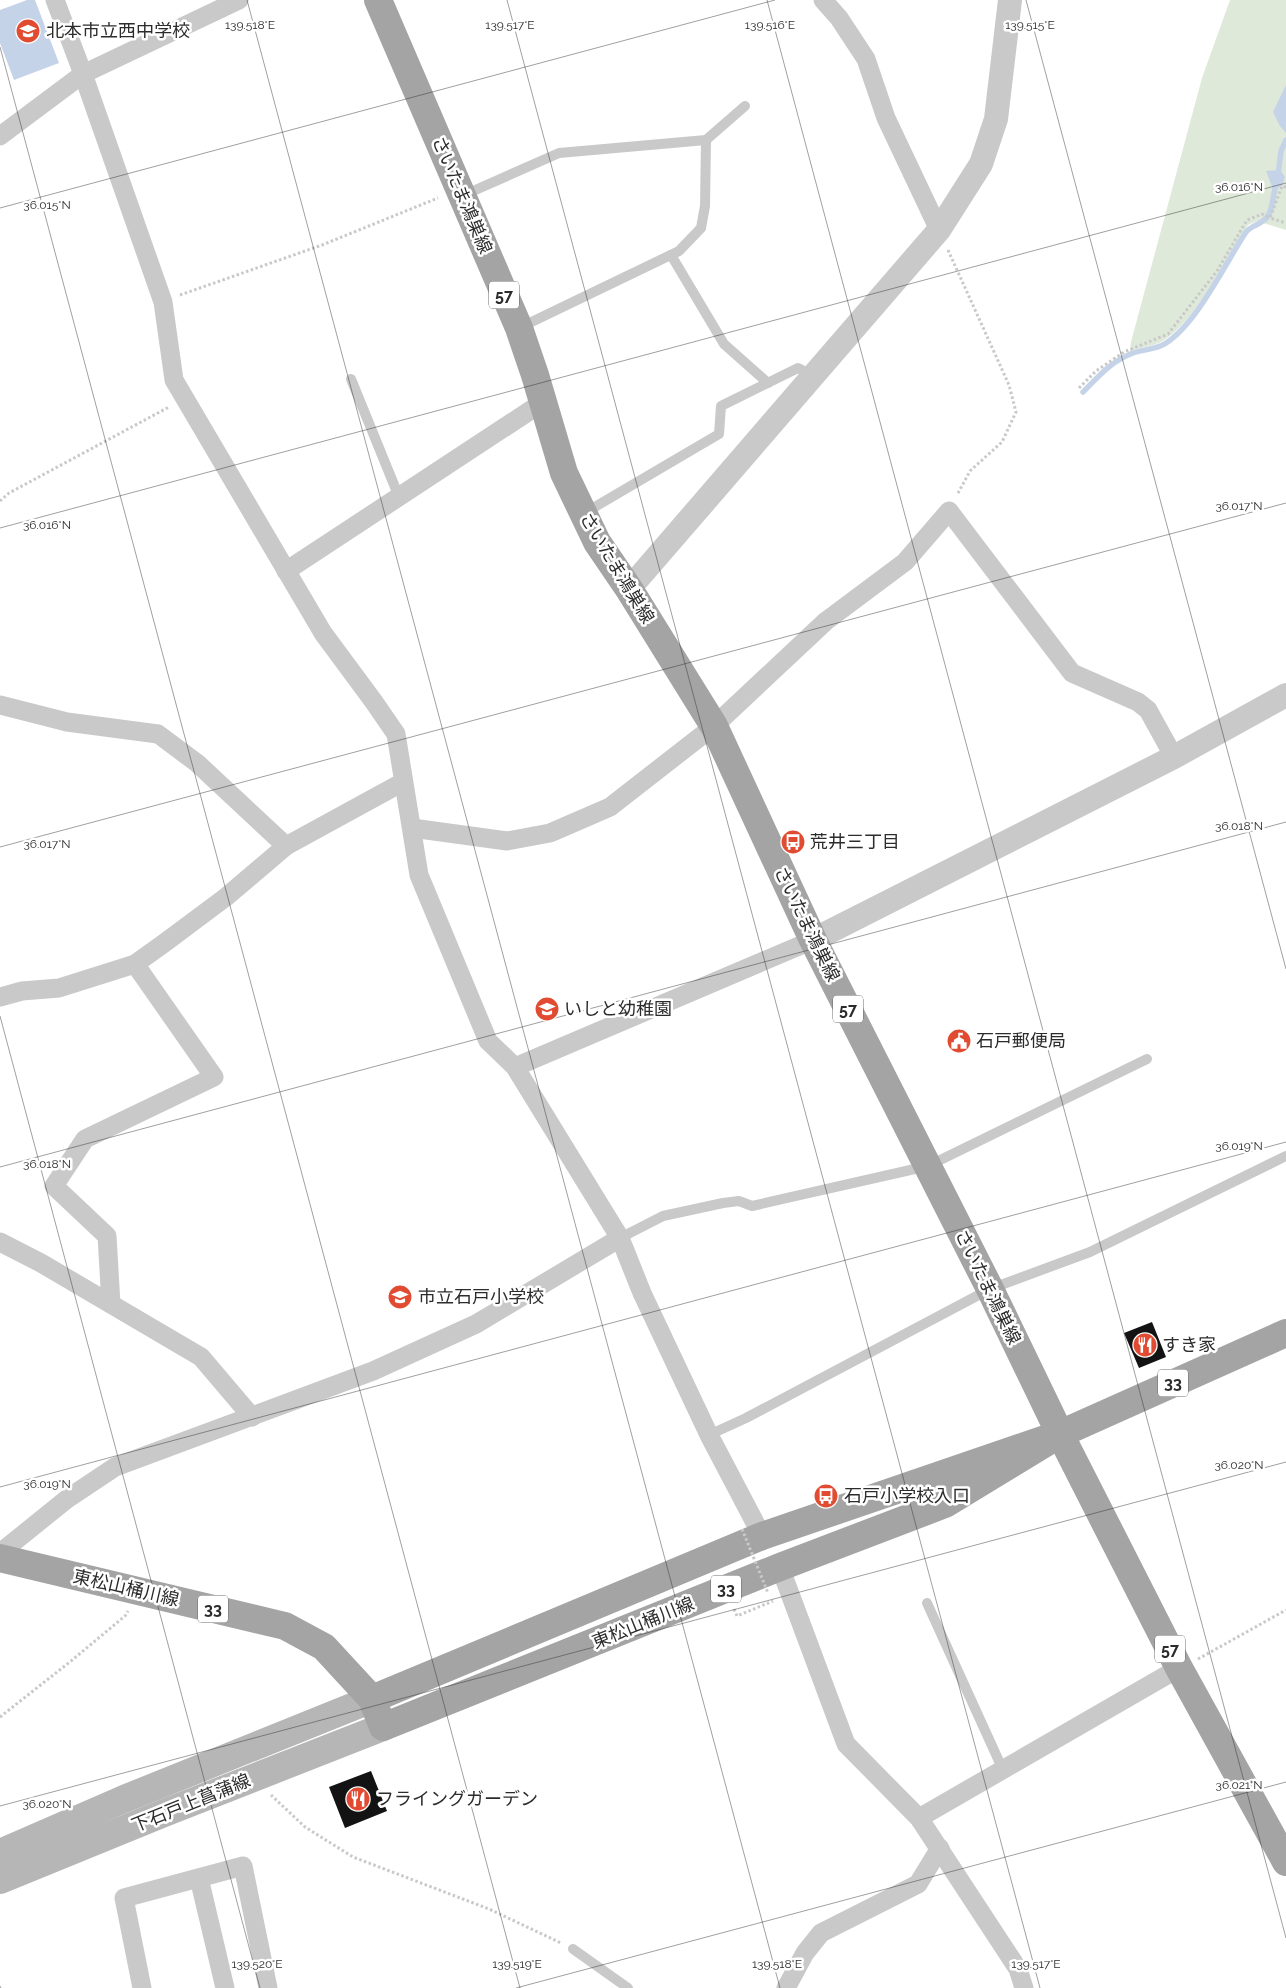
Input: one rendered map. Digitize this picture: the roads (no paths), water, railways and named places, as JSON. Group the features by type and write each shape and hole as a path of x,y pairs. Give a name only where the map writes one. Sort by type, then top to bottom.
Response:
{"main road":[{"name":"さいたま鴻巣線","path":"378,0 519,328 564,473 597,542 629,589 714,726 813,940 990,1289 1060,1434 1180,1668 1286,1862"},
{"name":"東松山桶川線","path":"372,1699 752,1533 1060,1434 1286,1333"},
{"name":"東松山桶川線","path":"0,1558 285,1626 324,1647 372,1699 383,1727 780,1567 946,1504 1060,1434"},
{"name":"下石戸上菖蒲線","path":"0,1853 124,1799 372,1699"},
{"name":"下石戸上菖蒲線","path":"0,1880 383,1727"}],"street":[{"path":"55,0 163,302 174,380 323,634 396,734 420,875 488,1041 515,1067 620,1238 642,1292 709,1435 752,1533"},
{"path":"0,136 83,74 239,0"},
{"path":"824,0 839,18 866,59 886,118 939,230"},
{"path":"629,589 939,230 981,164 996,119 1010,0"},
{"path":"286,571 543,402"},
{"path":"412,828 507,841 550,833 610,807 714,726 826,621 905,562 949,511 1072,673 1138,702 1148,710 1174,757"},
{"path":"515,1067 813,940 1174,757 1286,695"},
{"path":"0,705 67,722 158,734 197,762 286,846"},
{"path":"0,997 22,991 59,988 135,964 226,897 286,846 404,782"},
{"path":"111,1304 107,1236 54,1186 85,1139 214,1077 135,964"},
{"path":"0,1553 67,1499 115,1467 373,1371 476,1324 620,1238"},
{"path":"0,1242 201,1357 252,1417"},
{"path":"780,1567 846,1744 919,1818 1018,1969 1024,1988"},
{"path":"919,1818 1180,1668"},
{"path":"786,1988 805,1952 821,1933 918,1884 940,1848"},
{"path":"142,1988 124,1898 242,1866 268,1988"},
{"path":"199,1878 225,1988"}],"lane":[{"path":"461,193 559,153 706,140 745,106"},
{"path":"519,328 679,251 701,228 705,206 706,140"},
{"path":"671,255 724,344 768,383"},
{"path":"593,508 719,434 721,406 798,368 813,376"},
{"path":"351,379 399,497"},
{"path":"620,1238 663,1216 740,1201 752,1206 928,1166 1147,1059"},
{"path":"709,1435 746,1418 990,1289 1090,1252 1286,1156"},
{"path":"927,1602 1003,1770"},
{"path":"572,1949 628,1988"}],"water":[{"path":"27,0 35,0 59,63 14,80 0,43 0,10"},
{"path":"1286,85 1286,133 1273,112"},
{"path":"1280,170 1285,177 1282,186 1274,192 1266,171"}],"waterway":[{"path":"1278,176 1281,151 1286,140"},
{"path":"1083,392 1118,360 1133,353 1166,343 1189,322 1210,292 1246,232 1267,218 1276,185"}],"place":[{"name":"北本市立西中学校","path":"28,31"},
{"name":"荒井三丁目","path":"793,842"},
{"name":"いしと幼稚園","path":"547,1009"},
{"name":"石戸郵便局","path":"959,1041"},
{"name":"市立石戸小学校","path":"400,1297"},
{"name":"すき家","path":"1145,1345"},
{"name":"石戸小学校入口","path":"826,1496"},
{"name":"フライングガーデン","path":"358,1799"}]}
